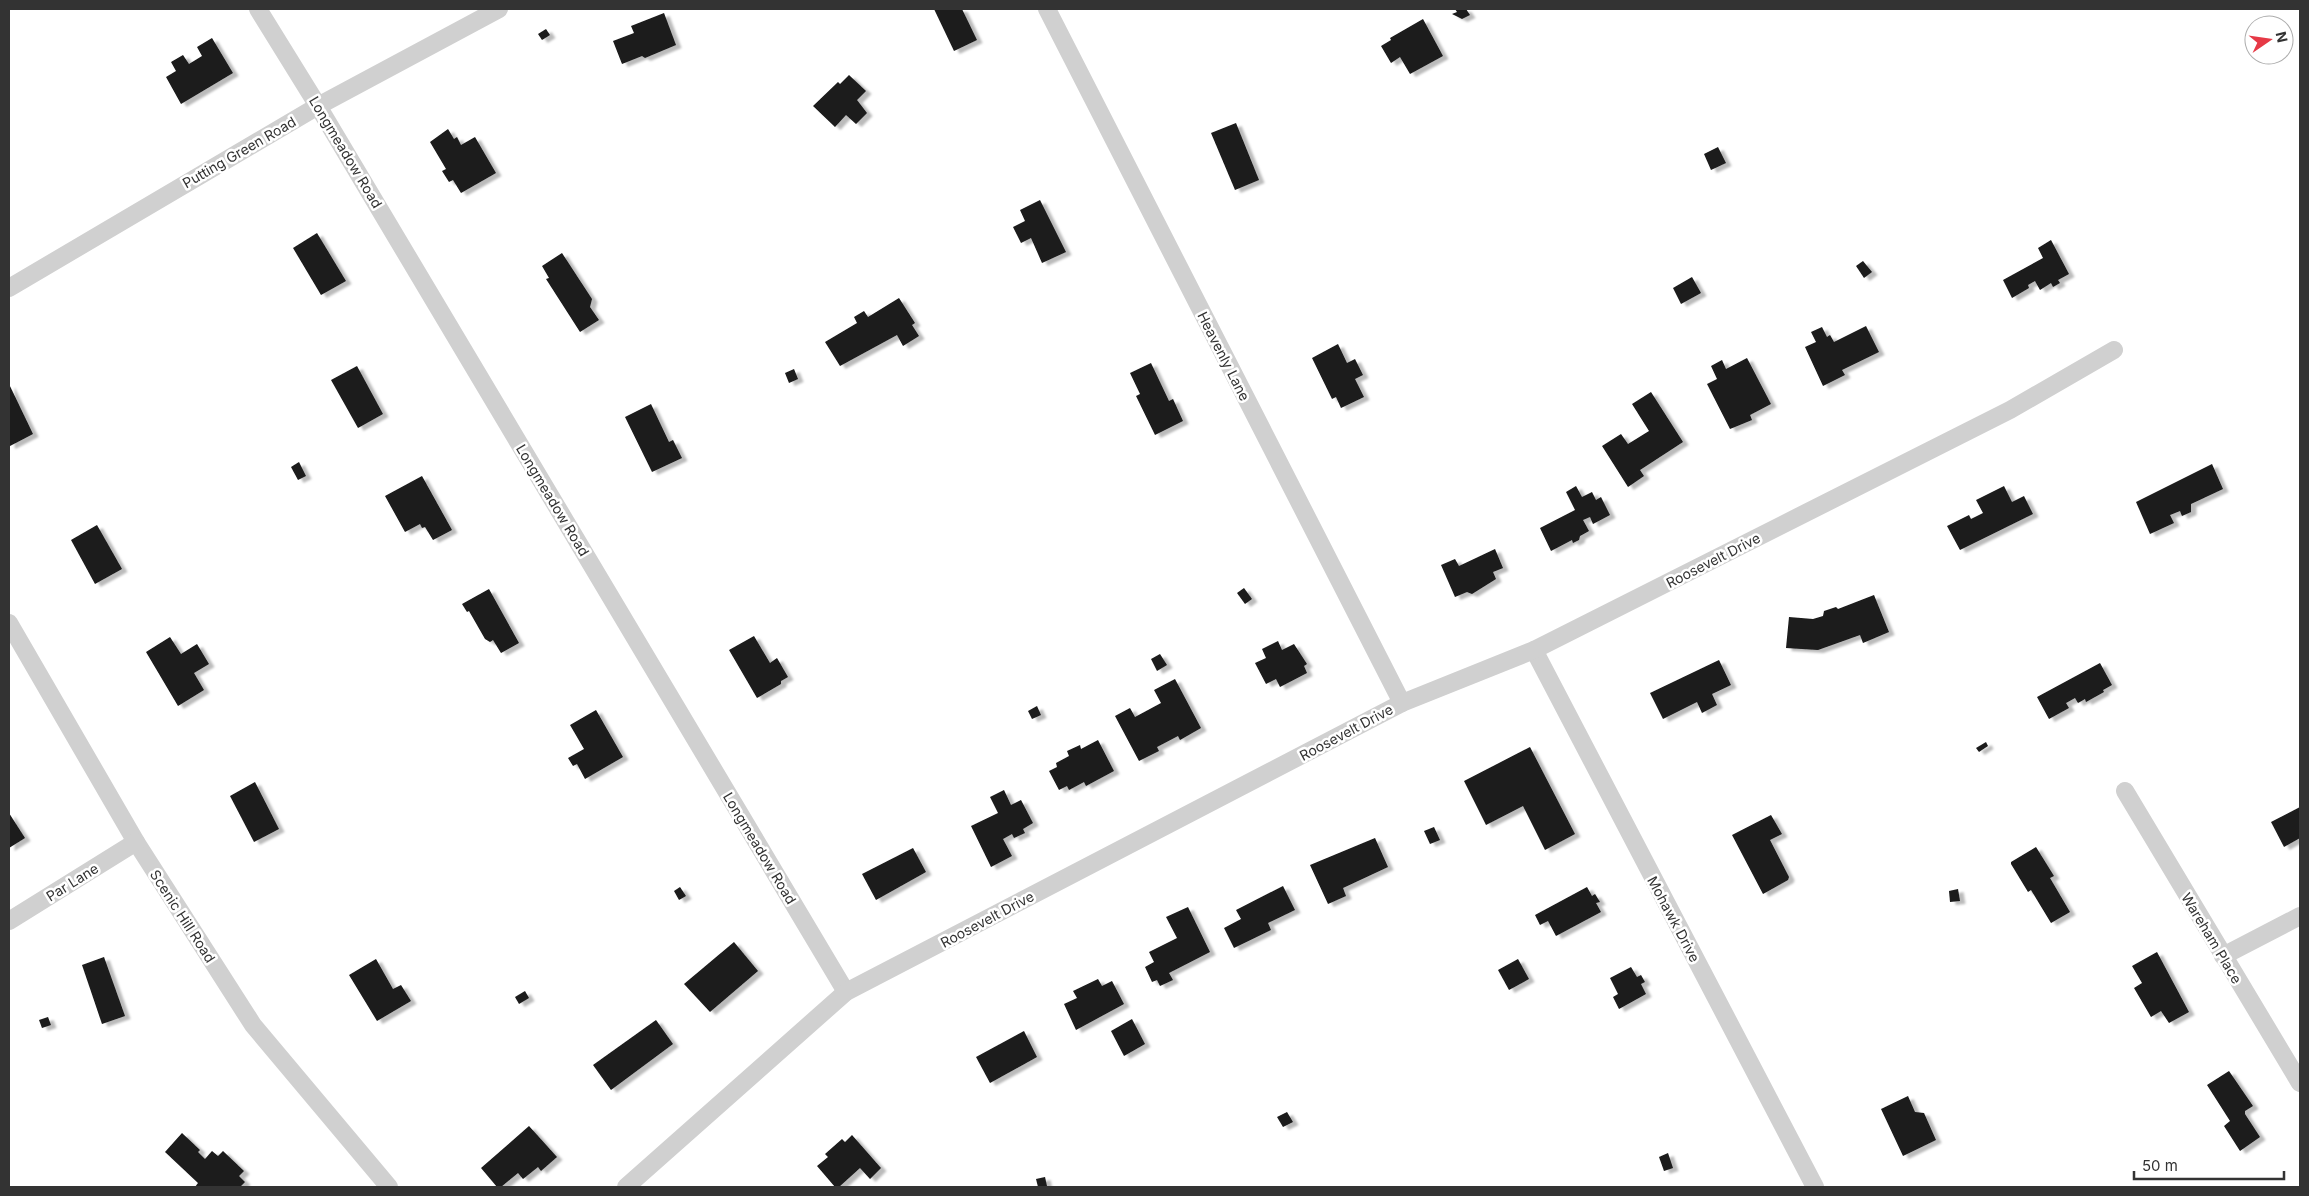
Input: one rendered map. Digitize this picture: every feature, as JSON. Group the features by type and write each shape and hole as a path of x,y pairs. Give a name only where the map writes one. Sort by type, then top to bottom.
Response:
{"street":[{"name":"Longmeadow Road","path":"258,9 318,106 846,992"},
{"name":"Putting Green Road","path":"9,288 318,106 499,9"},
{"name":"Heavenly Lane","path":"1046,9 1402,703"},
{"name":"Roosevelt Drive","path":"626,1187 846,992 1402,703 1534,650 2010,410 2114,350"},
{"name":"Scenic Hill Road","path":"9,623 136,842 253,1025 389,1187"},
{"name":"Mohawk Drive","path":"1534,650 1815,1187"},
{"name":"Wareham Place","path":"2125,791 2300,1083"},
{"name":"Par Lane","path":"9,921 136,842"},
{"path":"2223,956 2300,916"}],"building":[{"path":"934,9 962,9 977,40 954,51"},
{"path":"1455,9 1466,9 1470,15 1462,19 1452,14 1457,12"},
{"path":"664,13 676,45 645,58 642,56 622,64 613,41 634,33 631,26"},
{"path":"1423,19 1443,56 1410,74 1400,57 1391,63 1381,46 1391,40 1390,38"},
{"path":"546,29 550,35 542,40 538,34"},
{"path":"212,38 233,73 181,104 166,77 176,71 171,62 183,55 189,64 202,56 197,47"},
{"path":"849,75 866,91 857,100 867,113 856,124 846,115 835,127 813,106 838,82 840,84"},
{"path":"1236,123 1259,180 1235,190 1211,133"},
{"path":"448,129 454,139 457,137 461,145 475,137 496,173 461,193 453,180 449,182 442,171 446,169 430,142"},
{"path":"1718,147 1726,163 1711,170 1704,154"},
{"path":"1040,200 1066,252 1042,263 1031,238 1021,243 1013,227 1025,221 1020,210"},
{"path":"317,233 346,281 321,295 293,248"},
{"path":"2051,240 2069,274 2058,280 2060,283 2053,287 2051,283 2040,290 2035,281 2028,285 2029,288 2012,298 2003,280 2043,258 2038,248"},
{"path":"562,253 592,299 590,307 599,320 580,332 546,279 549,278 542,266"},
{"path":"1863,261 1872,272 1864,278 1856,266"},
{"path":"1692,277 1701,293 1681,304 1673,288"},
{"path":"899,298 915,323 912,325 919,336 903,346 897,335 840,366 825,342 857,323 854,317 864,311 868,317"},
{"path":"1866,326 1879,352 1842,370 1845,375 1823,386 1805,347 1816,342 1811,332 1822,327 1827,337 1830,335 1834,342"},
{"path":"1338,344 1347,363 1355,359 1363,375 1355,379 1364,397 1341,408 1336,397 1332,399 1312,358"},
{"path":"1747,358 1771,404 1750,415 1752,420 1730,429 1707,384 1717,379 1711,366 1722,360 1726,369"},
{"path":"1151,363 1169,401 1173,399 1183,421 1155,435 1136,396 1140,394 1130,373"},
{"path":"357,366 383,414 358,428 331,380"},
{"path":"794,369 798,379 789,383 785,373"},
{"path":"9,384 33,434 10,446 9,444"},
{"path":"1651,392 1683,442 1640,470 1644,476 1628,487 1602,446 1621,434 1628,444 1649,431 1632,404"},
{"path":"651,404 669,442 673,440 682,458 652,472 625,417"},
{"path":"299,462 306,476 298,480 291,467"},
{"path":"2212,464 2223,489 2191,504 2191,512 2182,516 2180,511 2170,515 2174,523 2150,534 2136,502"},
{"path":"422,476 452,530 433,540 425,527 422,528 420,524 405,532 385,496"},
{"path":"1576,486 1582,497 1592,492 1596,500 1601,497 1610,515 1593,524 1590,517 1583,520 1589,531 1580,536 1579,540 1573,543 1572,540 1551,551 1540,528 1575,510 1566,492"},
{"path":"2004,486 2012,502 2024,496 2033,514 1960,550 1947,526 1969,515 1971,519 1983,513 1976,500"},
{"path":"97,525 122,569 95,584 71,540"},
{"path":"1495,549 1503,568 1493,572 1496,579 1472,594 1467,592 1455,597 1441,565 1455,559 1459,566"},
{"path":"1244,588 1252,599 1245,604 1237,593"},
{"path":"489,589 519,643 501,653 493,640 490,642 485,639 469,611 467,612 462,604"},
{"path":"1874,595 1889,632 1863,643 1860,635 1818,650 1786,648 1789,617 1813,619 1823,616 1824,611 1836,607 1838,609"},
{"path":"754,636 770,663 777,658 788,677 781,681 781,684 757,698 729,650"},
{"path":"170,637 181,654 197,644 209,664 194,673 204,690 178,706 146,652"},
{"path":"1278,641 1282,650 1294,644 1307,664 1304,666 1307,673 1280,687 1276,679 1266,684 1255,663 1266,658 1262,649"},
{"path":"1160,654 1167,665 1157,671 1151,659"},
{"path":"1719,660 1731,685 1712,694 1717,705 1702,713 1697,702 1663,719 1650,693"},
{"path":"2100,663 2112,685 2086,702 2085,699 2078,703 2075,698 2066,703 2069,708 2049,719 2037,697"},
{"path":"1175,679 1201,728 1180,740 1178,736 1157,747 1159,751 1139,761 1115,716 1130,708 1135,717 1161,703 1154,690"},
{"path":"1037,706 1041,715 1032,719 1028,711"},
{"path":"596,710 623,757 585,779 577,764 573,766 568,758 584,749 570,725"},
{"path":"1098,740 1114,771 1086,786 1084,782 1069,790 1067,786 1059,790 1049,771 1057,767 1056,763 1069,756 1067,751 1080,745 1081,749"},
{"path":"1986,742 1988,746 1979,752 1976,748"},
{"path":"1530,747 1575,834 1545,850 1523,806 1486,825 1464,781"},
{"path":"255,782 279,829 254,842 230,796"},
{"path":"1004,790 1011,805 1021,800 1033,823 1023,829 1025,833 1014,838 1012,834 1003,839 1012,856 991,867 971,826 998,813 990,797"},
{"path":"2300,807 2300,838 2284,847 2271,822"},
{"path":"9,813 25,838 9,848"},
{"path":"1771,815 1782,834 1770,840 1789,877 1788,880 1763,894 1732,835"},
{"path":"1434,827 1440,840 1430,844 1424,831"},
{"path":"1375,838 1388,867 1343,888 1346,896 1328,904 1310,865"},
{"path":"2036,847 2054,876 2050,878 2070,912 2051,923 2031,890 2028,892 2011,864 2011,862"},
{"path":"913,848 926,872 876,900 862,874"},
{"path":"1283,886 1295,910 1268,923 1271,930 1234,948 1224,928 1241,919 1236,910"},
{"path":"680,887 686,896 679,900 674,891"},
{"path":"1587,887 1592,896 1595,894 1600,902 1596,903 1601,912 1556,936 1548,921 1540,925 1535,915"},
{"path":"1958,889 1960,901 1950,902 1949,891"},
{"path":"1188,907 1210,952 1169,973 1173,980 1160,986 1157,980 1152,982 1145,967 1154,962 1149,952 1177,938 1166,917"},
{"path":"734,942 758,971 710,1012 684,984"},
{"path":"2157,952 2189,1012 2169,1023 2161,1011 2151,1017 2134,988 2142,983 2132,966"},
{"path":"104,957 125,1016 102,1024 82,965"},
{"path":"376,959 393,989 401,985 411,1001 377,1021 349,975"},
{"path":"1518,959 1529,979 1509,990 1498,970"},
{"path":"1631,967 1637,977 1641,975 1645,982 1641,984 1646,994 1619,1009 1613,997 1618,994 1610,978"},
{"path":"1098,979 1102,986 1112,981 1124,1004 1076,1030 1064,1004 1077,998 1073,991"},
{"path":"525,991 529,998 519,1004 515,997"},
{"path":"48,1017 51,1025 42,1028 39,1020"},
{"path":"1132,1019 1145,1044 1124,1056 1111,1031"},
{"path":"656,1020 673,1044 611,1090 593,1065"},
{"path":"1024,1031 1037,1057 990,1083 976,1057"},
{"path":"2229,1071 2253,1106 2245,1111 2245,1114 2260,1137 2240,1151 2224,1126 2230,1121 2207,1085"},
{"path":"1908,1096 1915,1112 1924,1113 1936,1140 1903,1156 1881,1109"},
{"path":"1287,1112 1293,1122 1283,1127 1277,1117"},
{"path":"529,1126 557,1157 541,1171 538,1167 523,1179 518,1173 501,1187 497,1187 481,1168"},
{"path":"182,1133 200,1150 198,1152 205,1159 212,1151 218,1156 223,1151 244,1171 239,1176 245,1182 240,1187 195,1187 198,1183 165,1152"},
{"path":"852,1135 881,1168 870,1179 860,1168 839,1187 835,1187 817,1166 828,1157 825,1154 842,1139 845,1142"},
{"path":"1668,1153 1673,1168 1664,1171 1659,1157"},
{"path":"1045,1177 1047,1186 1038,1187 1036,1179"}]}
